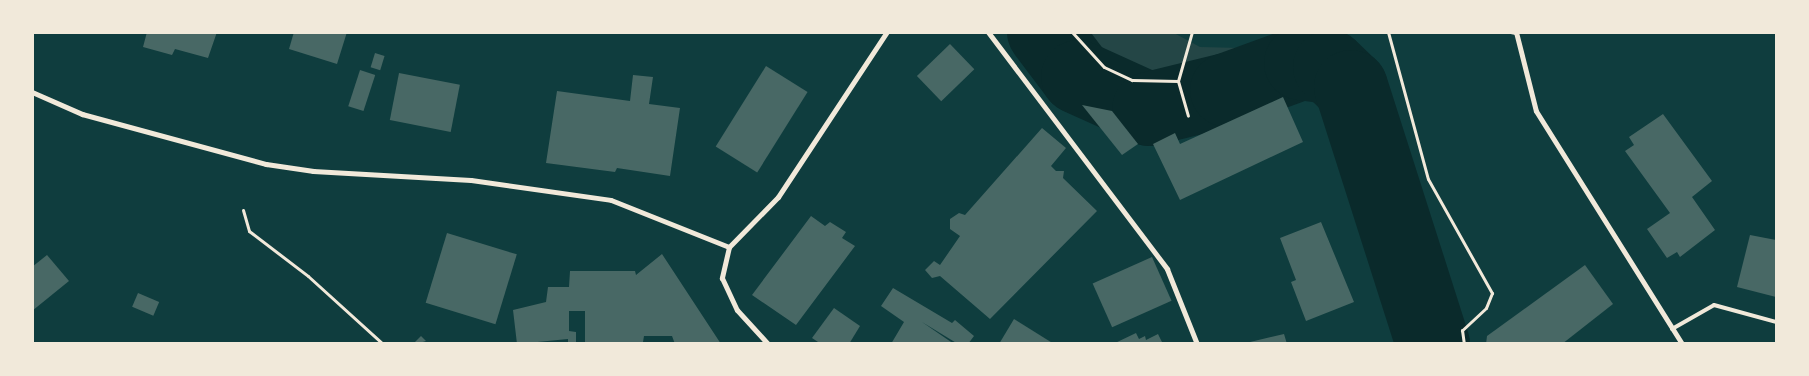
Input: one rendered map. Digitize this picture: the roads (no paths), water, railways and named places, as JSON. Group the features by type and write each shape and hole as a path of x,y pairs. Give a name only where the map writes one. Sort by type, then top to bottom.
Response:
{"street":[{"path":"768,344 737,310 722,278 729,247 778,198 887,32"},
{"path":"988,32 1167,269 1197,344"},
{"path":"1516,33 1536,111 1682,344"},
{"path":"32,92 82,114 266,164 313,171 471,180 611,200 729,247"}],"lane":[{"path":"1511,32 1516,33"},
{"path":"1672,329 1714,305 1776,322"}],"waterway":[{"path":"1044,32 1078,77 1149,109 1227,90 1301,63 1330,67 1351,87 1433,344"}]}
